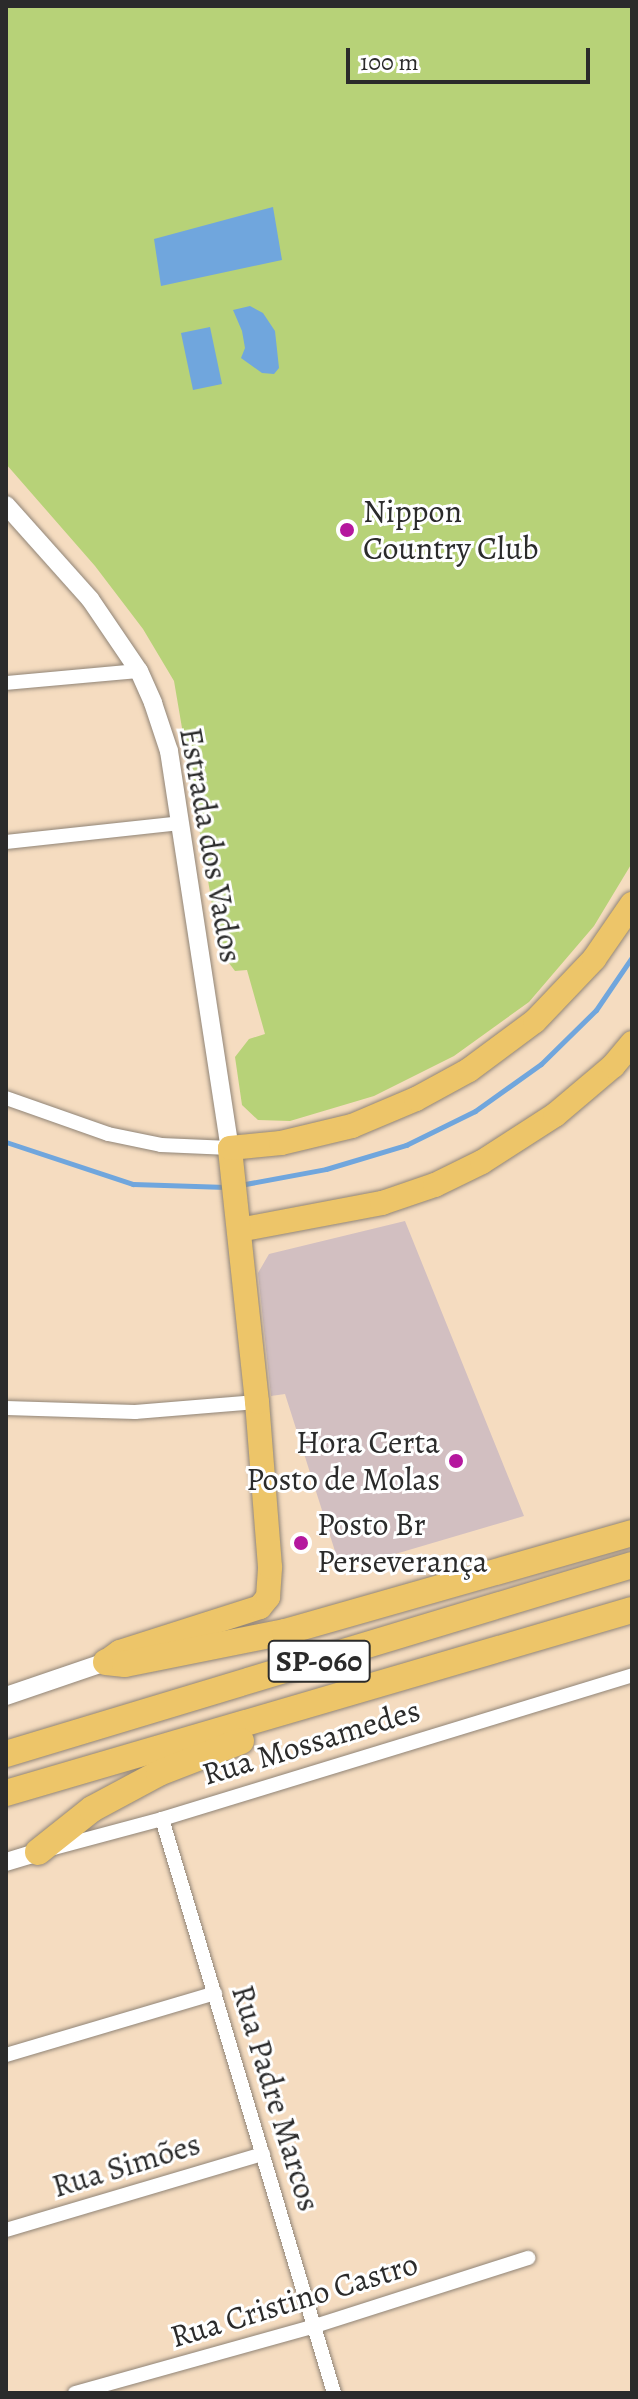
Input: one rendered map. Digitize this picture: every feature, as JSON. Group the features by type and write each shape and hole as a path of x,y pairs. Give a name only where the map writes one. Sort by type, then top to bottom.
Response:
{"highway":[{"path":"106,1662 125,1664 285,1632 632,1533"},
{"name":"SP-060","path":"6,1754 632,1565"},
{"name":"SP-060","path":"6,1793 632,1610"},
{"path":"38,1852 92,1809 159,1773 257,1735 321,1719 360,1691"}],"main road":[{"path":"106,1662 120,1652 260,1607 268,1597 270,1567 257,1402 232,1159 281,1143 352,1126 416,1099 469,1070 535,1021 594,959 632,904"},
{"path":"238,1220 352,1210 435,1185 482,1162 555,1115 613,1066 632,1043"}],"street":[{"name":"Estrada dos Vados","path":"6,505 90,599 139,671 169,751 232,1159"},
{"path":"6,683 139,671"},
{"path":"6,842 180,823"},
{"path":"6,1098 108,1134 232,1159"},
{"path":"6,1408 135,1412 257,1402"},
{"path":"6,1696 106,1662"},
{"name":"Rua Mossamedes","path":"6,1862 162,1819 632,1675"},
{"name":"Rua Padre Marcos","path":"162,1819 334,2393"},
{"path":"6,2055 215,1993"},
{"name":"Rua Simões","path":"6,2230 263,2154"},
{"name":"Rua Cristino Castro","path":"75,2393 315,2326 528,2258"}],"shaded area":[{"path":"405,1221 524,1516 341,1570 285,1394 271,1396 258,1273 269,1254"}],"green space":[{"name":"Nippon Country Club","path":"6,6 632,6 632,863 594,926 529,1002 454,1056 374,1096 290,1121 258,1120 242,1105 235,1057 249,1039 265,1034 247,970 235,971 220,951 174,681 143,629 95,566 6,464"}],"water":[{"path":"273,207 282,260 161,286 154,239"},
{"path":"250,306 263,313 275,331 279,368 274,374 262,373 241,358 245,348 233,310"},
{"path":"210,327 222,384 193,390 181,333"}],"waterway":[{"path":"240,1185 326,1169 406,1145 475,1111 541,1064 596,1010 632,957"},
{"path":"6,1142 133,1184 226,1187"}],"place":[{"name":"Nippon Country Club","path":"347,530"},
{"name":"Hora Certa Posto de Molas","path":"456,1461"},
{"name":"Posto Br Perseverança","path":"301,1543"}]}
